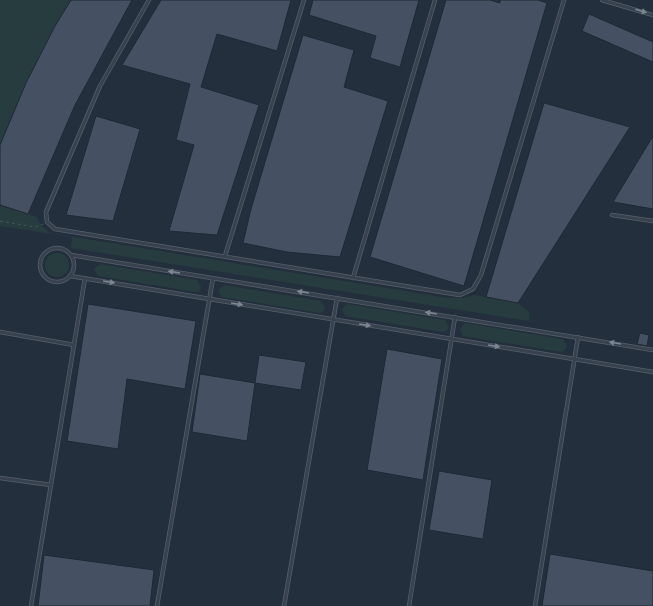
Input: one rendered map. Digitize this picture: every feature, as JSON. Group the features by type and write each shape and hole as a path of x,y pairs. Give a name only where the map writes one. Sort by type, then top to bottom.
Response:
{"lane":[{"path":"149,0 100,86 46,212 47,222 55,229 460,295 473,289 481,275 564,0"},
{"path":"225,256 304,0"},
{"path":"353,278 435,0"},
{"path":"602,0 653,15"},
{"path":"612,214 653,221"},
{"path":"70,255 74,265 70,276 66,280 55,282 44,277 40,267 42,256 51,249 62,249 70,255 653,350"},
{"path":"70,276 653,372"},
{"path":"31,606 85,278"},
{"path":"157,606 213,278"},
{"path":"284,606 337,298"},
{"path":"410,606 453,339 455,317"},
{"path":"0,332 74,345"},
{"path":"535,606 573,359 578,337"},
{"path":"0,478 51,485"}],"path":[{"path":"0,221 35,227 47,222"}],"green space":[{"path":"0,0 71,0 33,71 0,145"},
{"path":"0,205 37,217 40,224 50,233 448,298 462,298 475,295 486,297 518,303 530,313 529,321 71,248 72,237 0,226"},
{"path":"57,253 62,254 68,260 68,270 62,276 57,277 52,276 46,270 45,265 46,260 52,254"},
{"path":"100,264 197,280 201,287 200,291 196,292 98,276 94,269"},
{"path":"224,285 321,301 325,308 323,312 319,313 222,297 218,290"},
{"path":"347,304 445,320 449,327 447,331 443,332 345,316 342,309"},
{"path":"465,323 563,339 567,346 565,350 561,352 463,336 460,329"}],"building":[{"path":"71,0 132,0 75,105 28,214 0,205 0,145 26,83 55,26"},
{"path":"161,0 291,0 277,51 217,34 201,87 259,105 217,235 169,231 194,145 176,140 190,84 122,65"},
{"path":"313,0 419,0 400,67 370,58 376,36 309,15"},
{"path":"446,0 490,0 500,3 500,0 538,0 547,3 464,286 370,257"},
{"path":"589,14 653,42 653,62 582,31"},
{"path":"303,35 354,50 344,87 388,101 340,257 287,252 243,243 251,209"},
{"path":"544,103 630,127 518,303 486,297"},
{"path":"96,116 140,129 113,221 66,215"},
{"path":"653,136 653,209 613,202"},
{"path":"88,304 196,321 185,389 127,379 118,449 67,441"},
{"path":"640,333 649,335 647,346 637,344"},
{"path":"387,349 442,359 423,480 367,470"},
{"path":"259,355 306,362 301,390 255,383"},
{"path":"200,374 255,383 247,441 192,432"},
{"path":"439,471 492,480 483,539 429,530"},
{"path":"550,554 653,571 653,606 542,606"},
{"path":"44,555 154,570 150,606 38,606"}]}
